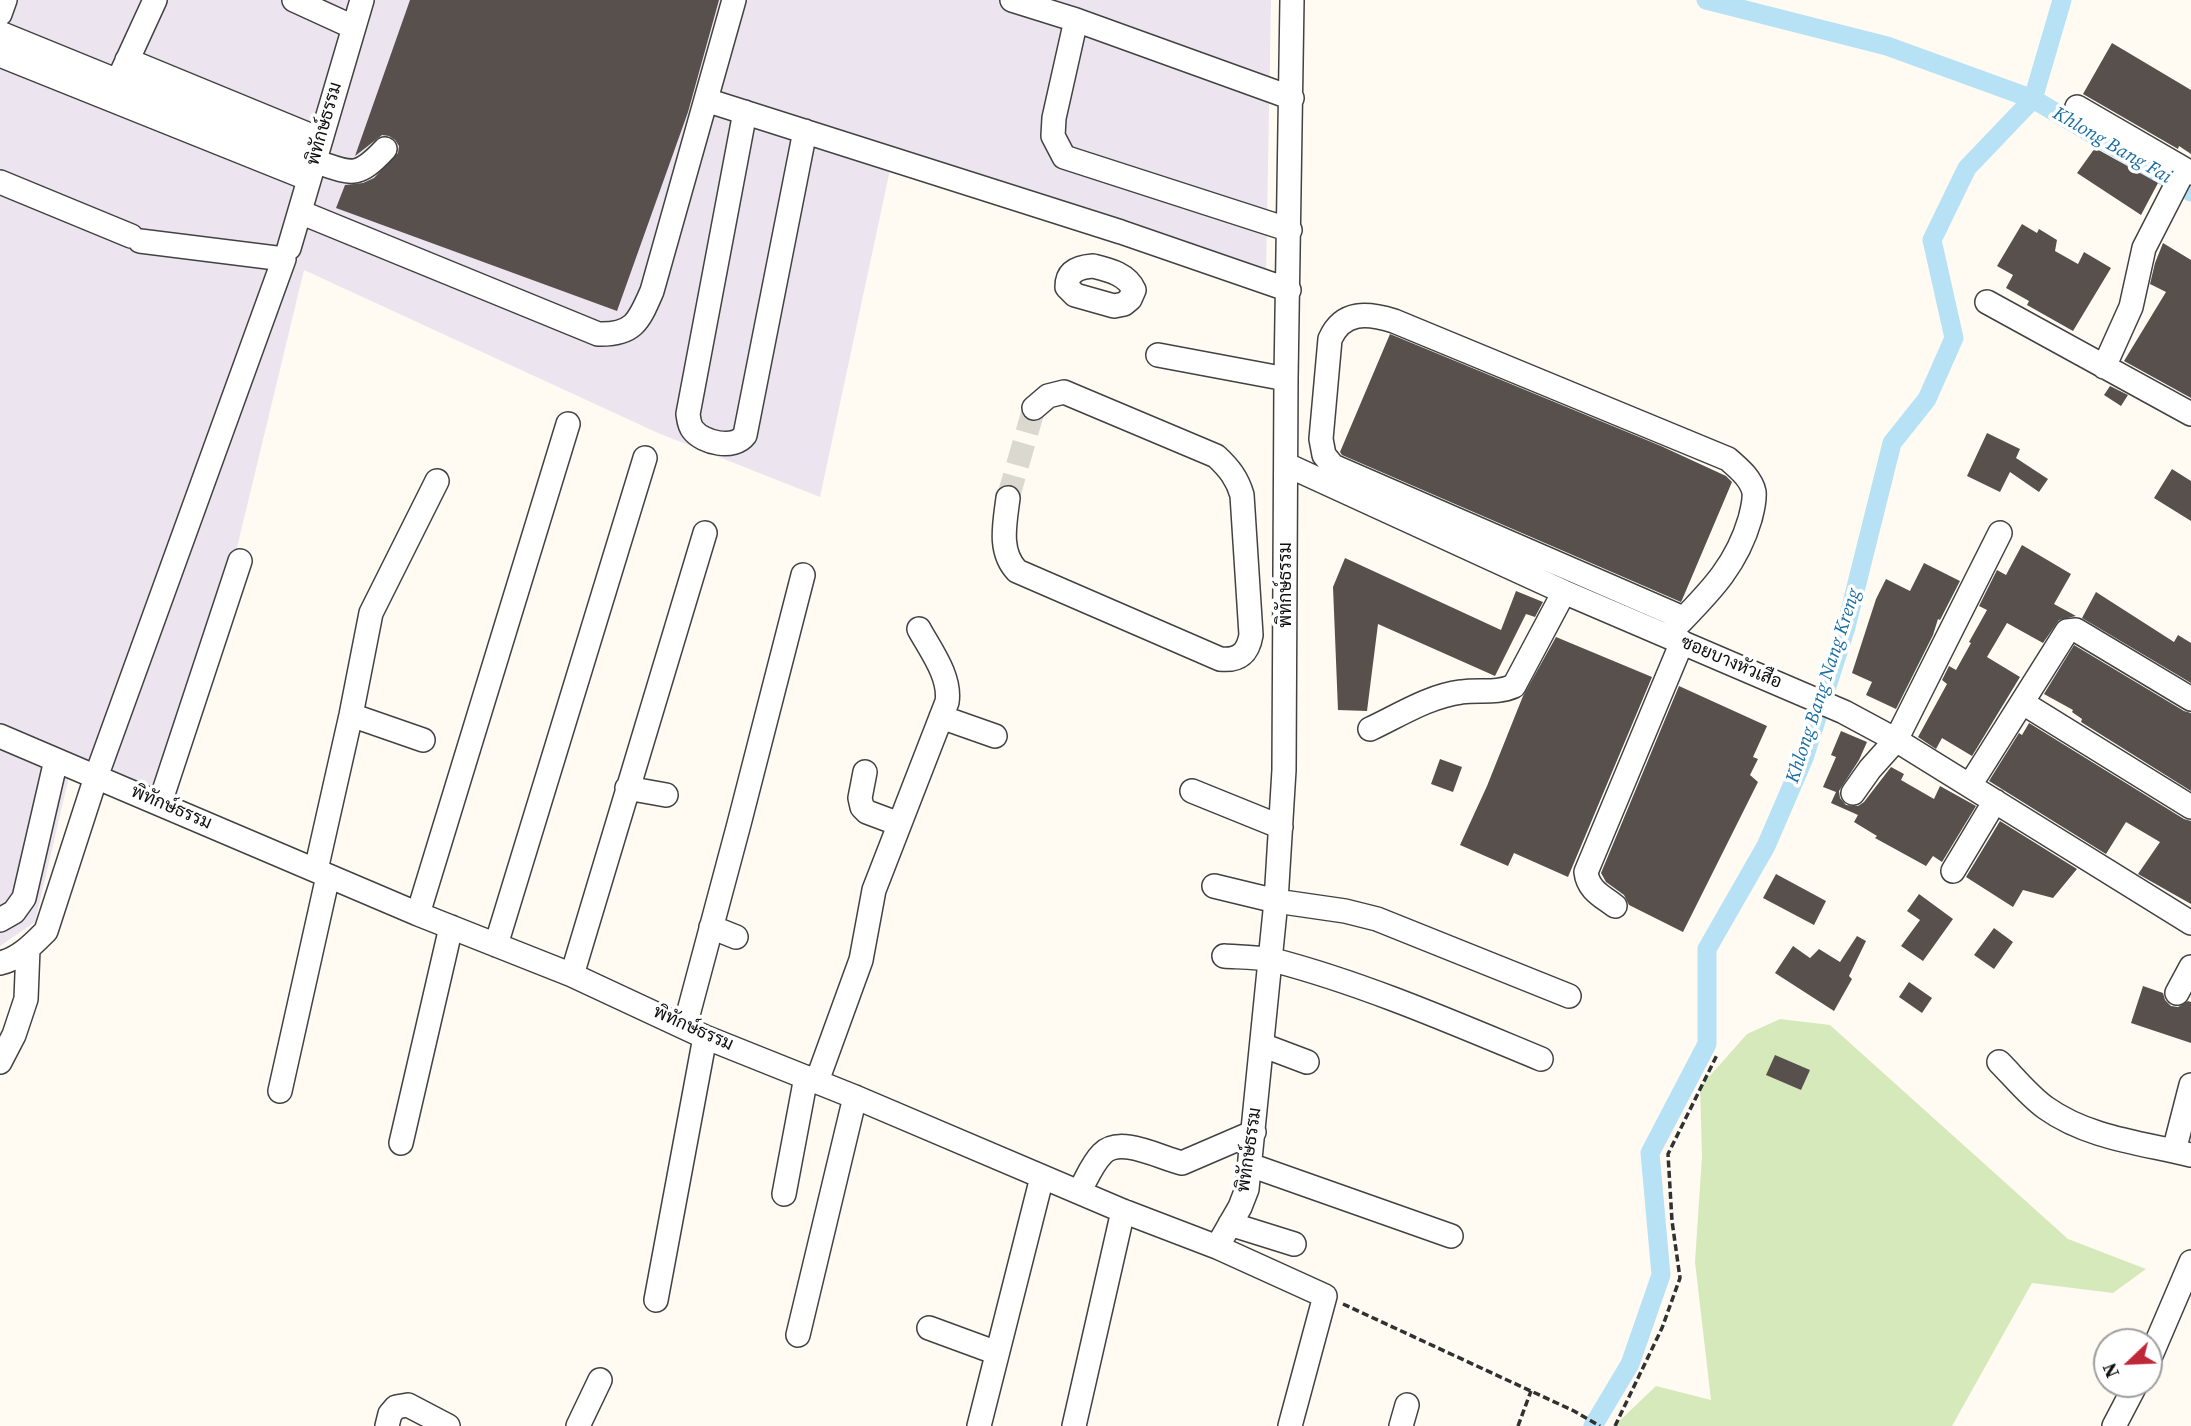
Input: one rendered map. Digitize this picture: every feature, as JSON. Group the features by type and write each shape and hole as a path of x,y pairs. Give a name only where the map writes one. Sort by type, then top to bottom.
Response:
{"street":[{"path":"0,13 5,0"},
{"path":"118,80 155,0"},
{"path":"294,0 353,27"},
{"name":"พิทักษ์ธรรม","path":"0,963 7,962 29,949 46,931 96,777 287,254 362,0"},
{"path":"300,212 598,334 615,335 625,331 635,324 652,291 734,0"},
{"path":"1012,0 1076,20 1292,98"},
{"name":"พิทักษ์ธรรม","path":"96,777 418,914 572,975 705,1037 812,1079 1123,1211 1217,1247 1247,1189 1281,827 1285,731 1286,379 1292,0"},
{"path":"1076,20 1054,118 1053,136 1063,157 1290,230"},
{"path":"0,33 118,80 311,170 349,173 362,170 385,149"},
{"path":"0,55 118,80 319,139"},
{"path":"706,100 1121,232 1289,290"},
{"path":"2077,107 2185,174 2144,248 2131,307 2104,366"},
{"path":"745,112 688,414 695,433 722,444 733,445 745,435 805,131"},
{"path":"0,182 136,238 287,254"},
{"path":"1110,270 1121,232"},
{"path":"1987,302 2191,414"},
{"path":"1615,906 1592,889 1586,872 1683,618 1711,591 1729,568 1745,535 1753,508 1754,493 1749,481 1728,459 1394,321 1373,315 1361,315 1335,328 1330,339 1321,439 1324,455 1333,466 1683,618"},
{"path":"1158,355 1286,379"},
{"path":"1008,498 1005,551 1009,563 1017,570 1220,659 1237,658 1249,647 1251,635 1242,495 1230,470 1216,457 1065,392 1048,396 1034,408"},
{"path":"418,914 568,424"},
{"path":"496,945 645,458"},
{"name":"ซอยบางหัวเสือ","path":"1287,465 1564,592 1844,712 1896,740 2191,923"},
{"path":"280,1091 371,613 437,481"},
{"path":"572,975 705,533"},
{"path":"1853,793 1896,740 2000,533"},
{"path":"1247,558 1286,560"},
{"path":"160,803 240,561"},
{"path":"685,1026 803,575"},
{"path":"1370,729 1437,698 1461,692 1505,690 1514,686 1564,592"},
{"path":"784,1194 812,1079 861,960 874,890 941,717 948,690 919,629"},
{"path":"1970,785 2063,635 2072,629 2191,699"},
{"path":"2023,703 2191,807"},
{"path":"351,715 423,740"},
{"path":"941,717 995,736"},
{"path":"0,736 96,777"},
{"path":"0,920 14,912 23,898 56,760"},
{"path":"865,772 860,798 862,807 867,812 899,824"},
{"path":"627,789 666,794"},
{"path":"1192,791 1281,827"},
{"path":"1953,871 1994,801"},
{"path":"1214,886 1276,901 1345,911 1377,919 1569,996"},
{"path":"401,1143 451,927"},
{"path":"711,928 736,937"},
{"path":"0,1062 14,1035 26,999 29,949"},
{"path":"1224,956 1270,960 1339,981 1435,1015 1541,1059"},
{"path":"2177,993 2191,967"},
{"path":"656,1300 705,1037"},
{"path":"1262,1045 1307,1062"},
{"path":"1999,1062 2043,1107 2065,1120 2094,1132 2183,1153 2191,1085"},
{"path":"798,1335 855,1097"},
{"path":"1079,1192 1101,1154 1110,1148 1130,1146 1182,1163 1254,1132"},
{"path":"1250,1165 1451,1236"},
{"path":"979,1426 1042,1177"},
{"path":"1074,1426 1123,1211"},
{"path":"1230,1224 1294,1244"},
{"path":"1217,1247 1325,1296 1290,1426"},
{"path":"2163,1328 2191,1262"},
{"path":"929,1328 997,1353"},
{"path":"578,1426 600,1380"},
{"path":"2114,1426 2129,1398"},
{"path":"387,1426 396,1407 408,1405 448,1426"}],"path":[{"path":"1615,1426 1662,1328 1680,1278 1672,1221 1668,1154 1717,1055"},
{"path":"1325,1296 1574,1411 1600,1426"},
{"path":"1518,1426 1531,1391"}],"shaded area":[{"path":"0,0 1271,0 1266,275 894,151 820,497 658,433 304,270 176,800 74,755 35,922 0,946"}],"green space":[{"path":"1780,1019 1830,1025 2068,1239 2146,1269 2113,1293 2032,1283 1952,1426 1614,1426 1656,1386 1711,1400 1695,1262 1702,1156 1700,1087 1747,1034"}],"building":[{"path":"410,0 719,0 688,112 617,311 336,208 345,185 363,183 374,178 398,153 399,146 395,140 382,135 355,156"},
{"path":"2112,43 2191,90 2191,154 2083,94"},
{"path":"2095,148 2158,183 2141,215 2077,173"},
{"path":"2022,224 2037,233 2039,229 2057,240 2055,251 2078,264 2084,252 2111,268 2073,331 2027,305 2029,301 2006,288 2013,275 1997,266"},
{"path":"2163,243 2191,260 2191,398 2124,361 2166,292 2150,284"},
{"path":"1390,334 1661,446 1726,476 1732,482 1681,602 1342,455 1340,452"},
{"path":"2110,386 2128,395 2121,406 2104,395"},
{"path":"1987,433 2020,449 2016,458 2048,479 2039,492 2010,472 2000,492 1967,476"},
{"path":"2172,469 2191,481 2191,521 2154,498"},
{"path":"2022,545 2071,574 2054,604 2076,616 2059,620 2043,643 2007,623 1987,657 2020,677 1972,756 1942,738 1936,749 1918,737 1947,684 1942,680 1949,666 1956,670 1971,643 1969,642 1987,610 1979,606 1997,570 2006,575"},
{"path":"1345,558 1501,630 1516,591 1543,602 1535,617 1526,614 1495,676 1378,624 1367,711 1338,710 1333,587"},
{"path":"1924,563 1960,581 1940,620 1938,619 1933,635 1896,709 1866,695 1872,682 1852,673 1876,599 1886,579 1910,591"},
{"path":"2096,592 2174,642 2178,635 2191,643 2191,683 2082,618"},
{"path":"1556,637 1652,677 1568,877 1514,853 1508,866 1460,845 1523,696"},
{"path":"2074,645 2191,713 2191,791 2081,722 2082,719 2072,712 2073,710 2044,694"},
{"path":"1679,686 1767,726 1753,757 1758,759 1750,775 1758,782 1683,932 1629,905 1624,895 1606,882 1601,873"},
{"path":"2029,723 2191,821 2191,904 2138,874 2160,842 2126,822 2106,854 1989,781 2019,733 2022,735"},
{"path":"1841,731 1867,742 1839,791 1840,798 1846,805 1858,806 1864,802 1891,767 1904,774 1901,780 1934,799 1940,786 1976,806 1942,862 1933,856 1926,866 1875,838 1877,836 1854,822 1858,815 1831,803 1836,792 1823,787 1836,757 1831,755"},
{"path":"1440,759 1462,767 1453,792 1431,784"},
{"path":"2000,821 2077,869 2053,898 2023,890 2013,907 1966,877"},
{"path":"1776,874 1826,901 1814,925 1763,898"},
{"path":"1919,894 1953,919 1923,961 1901,946 1920,920 1907,911"},
{"path":"1994,928 2013,942 1994,969 1974,955"},
{"path":"1857,936 1866,941 1849,976 1852,979 1834,1011 1775,973 1793,946 1810,958 1819,949 1840,962"},
{"path":"1909,982 1932,998 1922,1013 1899,997"},
{"path":"2143,986 2163,993 2171,1006 2178,1007 2191,1002 2191,1043 2131,1023"},
{"path":"1775,1055 1810,1070 1801,1090 1766,1075"}],"waterway":[{"name":"Khlong Bang Fai","path":"1706,0 1887,46 2033,99 2191,192"},
{"name":"Khlong Bang Nang Kreng","path":"1593,1426 1630,1364 1661,1275 1650,1153 1707,1044 1707,949 1766,846 1804,758 1846,627 1892,443 1927,399 1954,338 1932,240 1967,168 2033,99 2062,0"}],"tunnel":[{"path":"1008,498 1034,408"}]}
